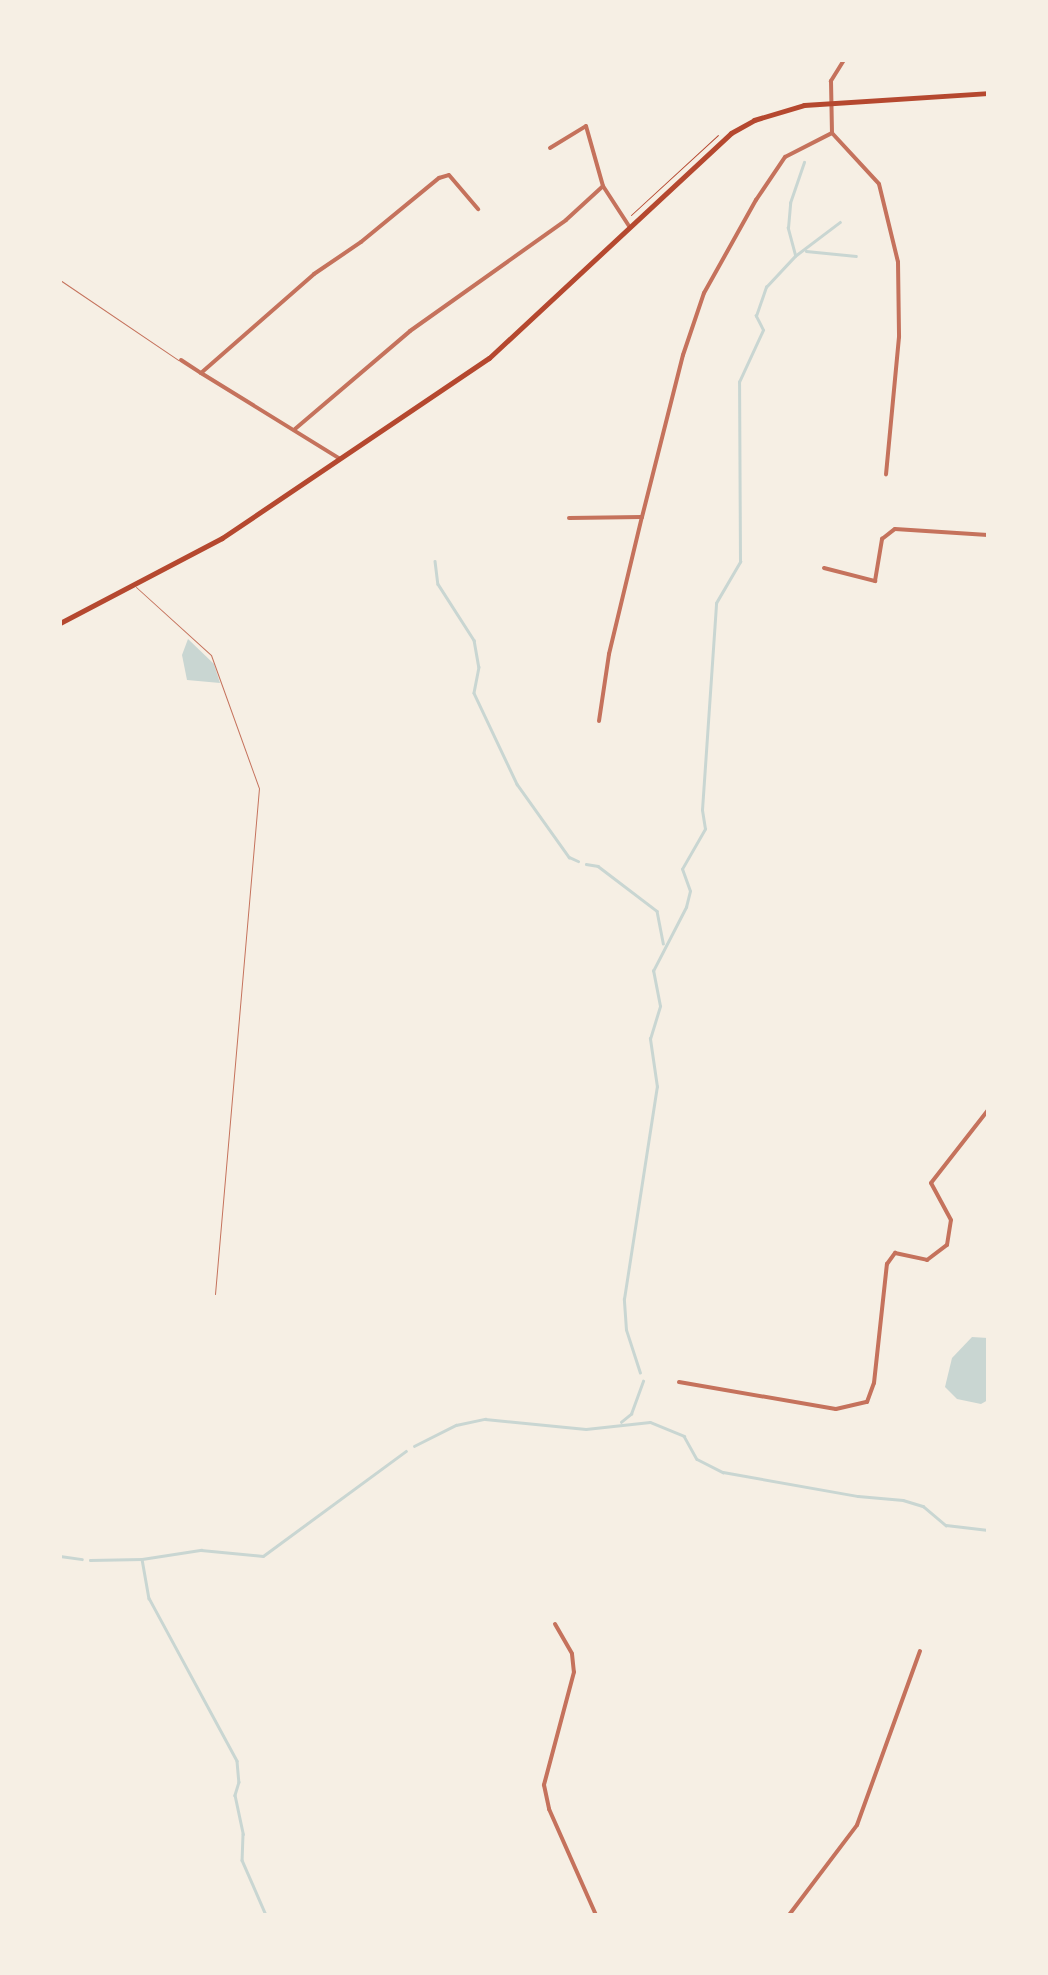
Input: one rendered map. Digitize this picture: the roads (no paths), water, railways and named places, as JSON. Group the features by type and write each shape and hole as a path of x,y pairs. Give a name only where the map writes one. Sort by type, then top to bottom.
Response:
{"main road":[{"path":"60,623 222,538 498,351 731,133 777,112 832,103 988,93"}],"street":[{"path":"844,60 832,81 832,133 879,184 898,262 899,337 886,474"},
{"path":"550,148 586,126 603,186 629,226"},
{"path":"599,721 609,654 683,356 716,267 786,157 832,133"},
{"path":"201,373 314,274 439,178 449,175 478,209"},
{"path":"295,430 410,332 566,220 603,186"},
{"path":"181,360 340,459"},
{"path":"570,518 642,517"},
{"path":"824,568 875,581 882,539 888,530 988,535"},
{"path":"679,1382 836,1409 867,1402 874,1383 887,1264 895,1253 927,1260 947,1245 951,1220 932,1183 988,1110"},
{"path":"556,1624 572,1654 574,1672 544,1786 549,1809 596,1915"},
{"path":"789,1915 857,1825 920,1651"}],"lane":[{"path":"60,280 162,353 181,360"},
{"path":"134,585 211,655 259,788 215,1294"}],"waterway":[{"path":"795,255 788,228 790,203 804,162"},
{"path":"640,1373 626,1330 624,1299 657,1087 650,1039 660,1006 653,971 686,907 690,891 682,869 705,829 702,810 716,603 740,562 739,382 763,330 756,316 766,287 795,256 840,222"},
{"path":"806,251 856,256"},
{"path":"435,561 438,584 474,640 479,667 474,693 517,784 569,857 578,861"},
{"path":"586,864 598,866 657,911 663,943"},
{"path":"621,1422 631,1414 643,1381"},
{"path":"414,1446 456,1425 485,1419 586,1429 650,1422 684,1436 697,1459 723,1472 903,1500 923,1506 946,1525 988,1530"},
{"path":"90,1560 142,1559 201,1550 263,1556 406,1451"},
{"path":"60,1556 82,1559"},
{"path":"142,1559 149,1598 237,1761 239,1782 235,1795 243,1834 242,1860 266,1915"}]}
